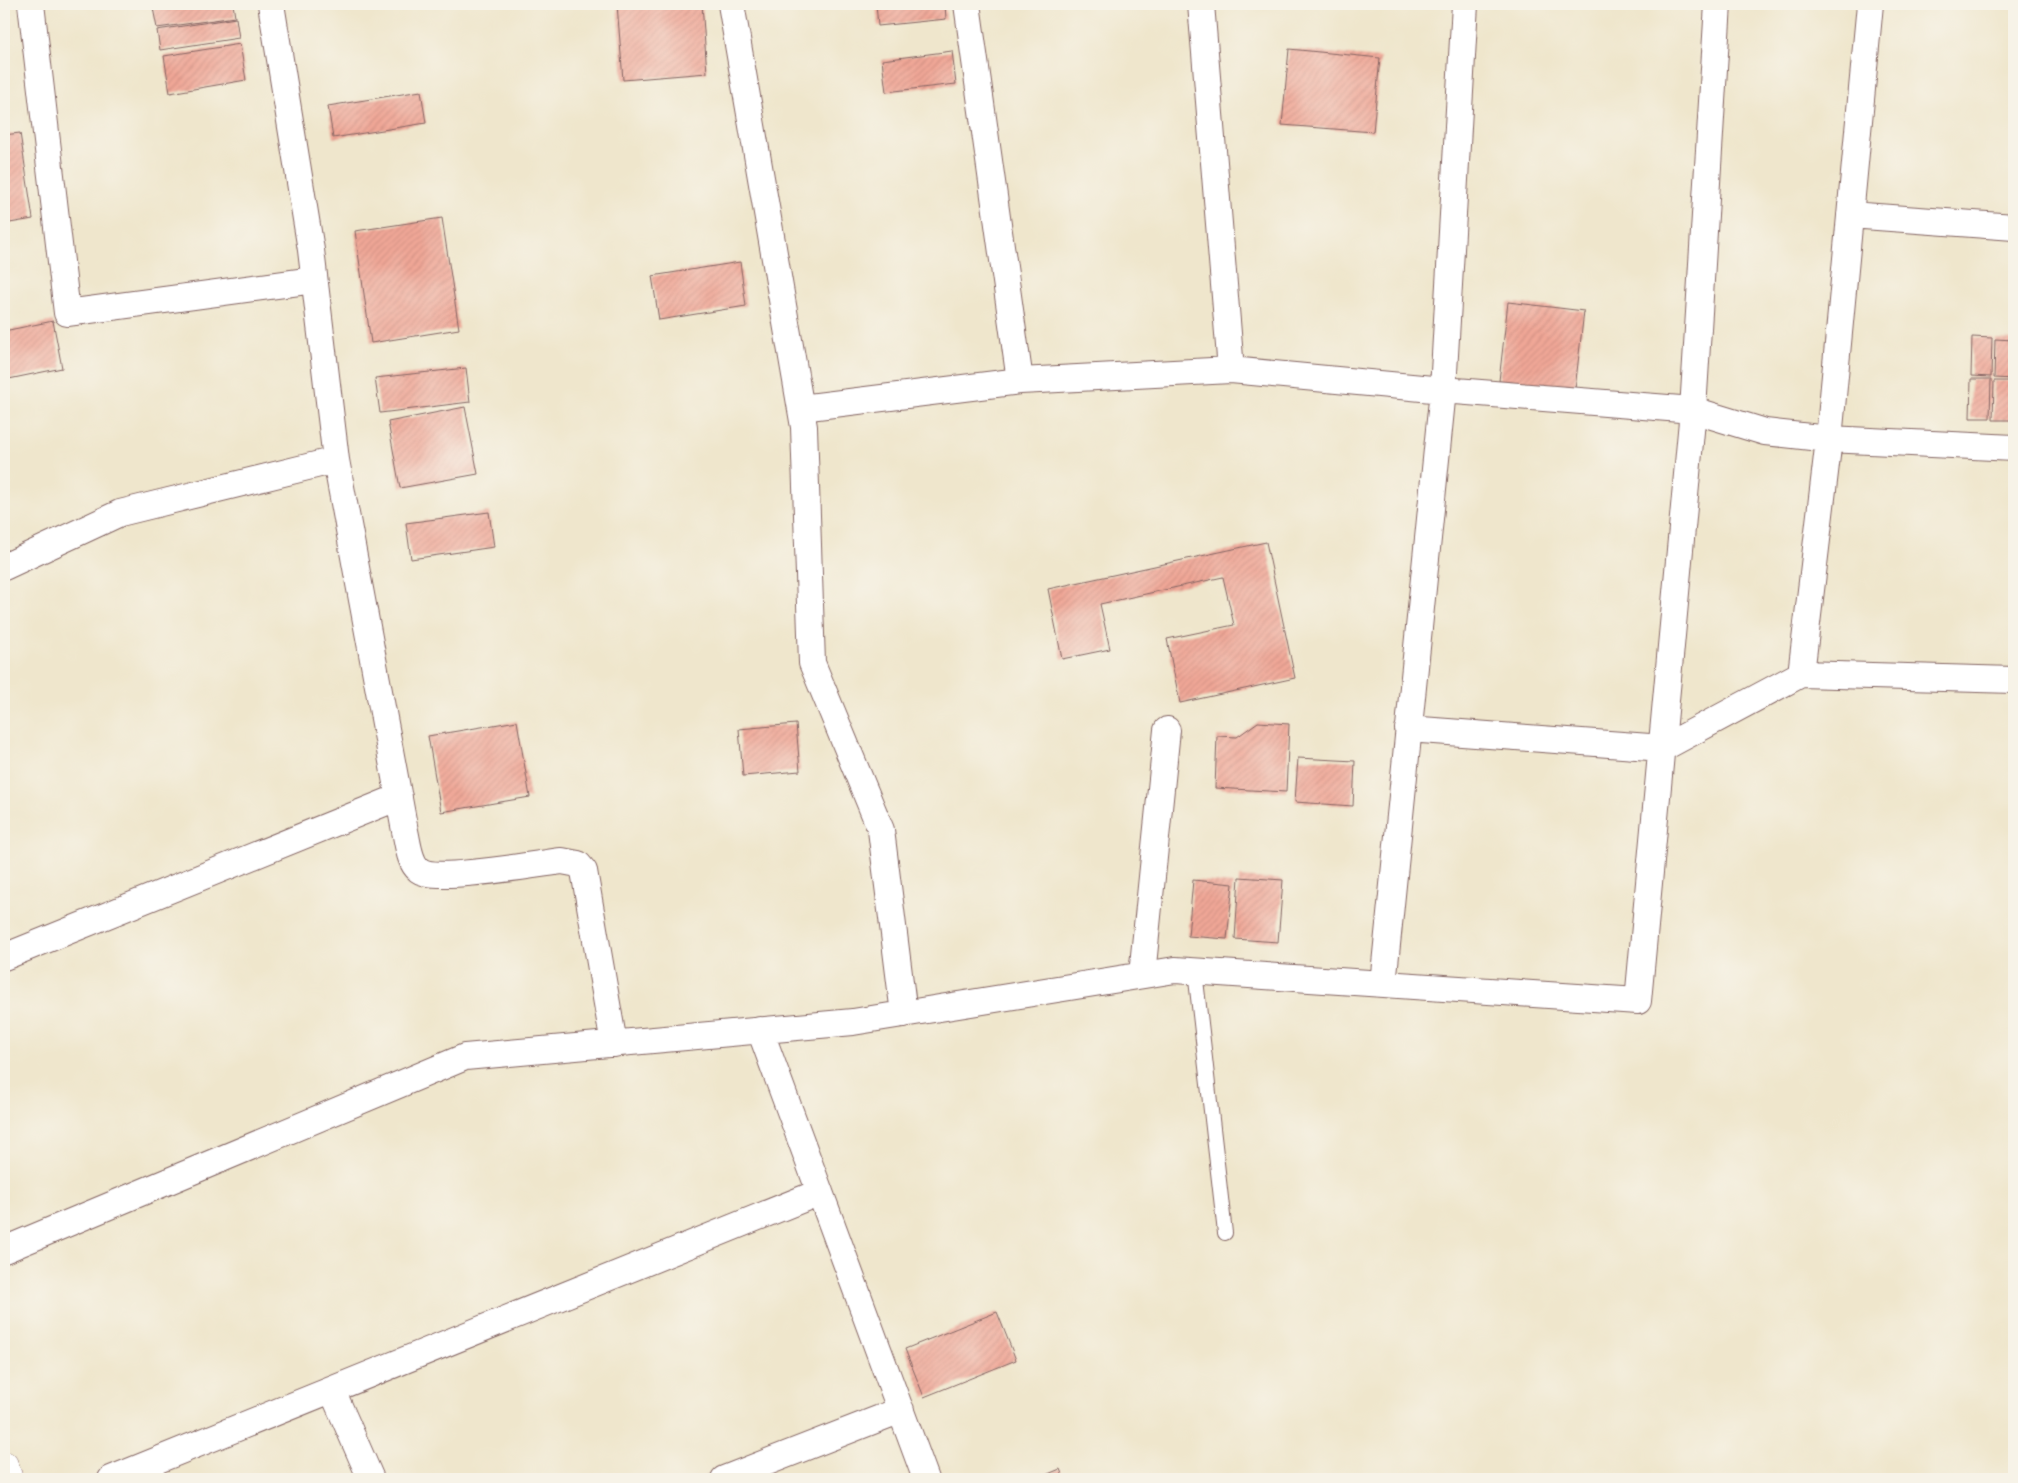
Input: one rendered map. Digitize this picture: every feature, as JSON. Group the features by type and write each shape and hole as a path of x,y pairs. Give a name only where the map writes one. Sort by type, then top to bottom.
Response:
{"street":[{"path":"31,4 67,312 314,280"},
{"path":"271,4 314,280 336,460 405,831 414,865 421,872 446,875 562,861 578,864 584,871 614,1044"},
{"path":"731,4 802,408 812,663 881,830 904,1014"},
{"path":"967,4 1020,381"},
{"path":"1201,4 1231,370"},
{"path":"1383,984 1443,390 1465,4"},
{"path":"4,1250 465,1057 853,1022 1175,970 1638,1001 1694,410 1718,4"},
{"path":"1801,674 1829,439 1870,4"},
{"path":"1850,215 2014,227"},
{"path":"802,408 1020,381 1231,370 1443,390 1694,410 1765,432 1829,439 2014,448"},
{"path":"4,567 120,513 336,460"},
{"path":"1408,729 1663,748 1801,674 2014,680"},
{"path":"1142,975 1167,730"},
{"path":"4,957 399,797"},
{"path":"760,1030 926,1479"},
{"path":"111,1479 820,1192"},
{"path":"332,1390 371,1479"},
{"path":"724,1479 901,1410"},
{"path":"4,1465 9,1479"}],"lane":[{"path":"1195,971 1225,1233"}],"building":[{"path":"180,4 233,4 235,17 157,28 153,8"},
{"path":"617,4 702,4 707,73 623,80"},
{"path":"876,4 945,4 946,19 878,26"},
{"path":"236,18 239,38 160,50 157,30"},
{"path":"240,44 246,80 170,93 164,56"},
{"path":"1289,49 1380,58 1373,132 1282,125"},
{"path":"952,51 956,84 886,92 882,60"},
{"path":"421,91 426,123 333,138 328,106"},
{"path":"20,133 33,219 4,224 4,135"},
{"path":"442,218 459,329 371,343 355,231"},
{"path":"740,262 746,306 659,320 652,276"},
{"path":"1508,302 1584,311 1575,389 1499,381"},
{"path":"53,321 62,368 4,380 4,331"},
{"path":"1972,337 1992,338 1991,377 1971,376"},
{"path":"1995,339 2014,340 2014,379 1994,378"},
{"path":"466,368 470,402 380,413 375,378"},
{"path":"1971,379 1991,379 1990,418 1970,418"},
{"path":"1994,381 2014,381 2013,420 1993,420"},
{"path":"465,407 478,474 400,488 388,422"},
{"path":"489,512 494,547 411,559 406,523"},
{"path":"1266,542 1295,678 1180,703 1167,639 1234,625 1223,577 1100,604 1110,649 1062,659 1048,589"},
{"path":"517,721 530,797 441,812 428,736"},
{"path":"1258,722 1289,724 1286,792 1215,788 1217,736 1237,737"},
{"path":"796,724 800,771 743,776 739,729"},
{"path":"1298,758 1355,761 1353,806 1295,802"},
{"path":"1239,877 1283,880 1278,942 1235,939"},
{"path":"1193,880 1233,884 1227,939 1188,936"},
{"path":"997,1312 1016,1360 924,1397 905,1349"},
{"path":"1060,1469 1064,1479 1036,1479"}]}
